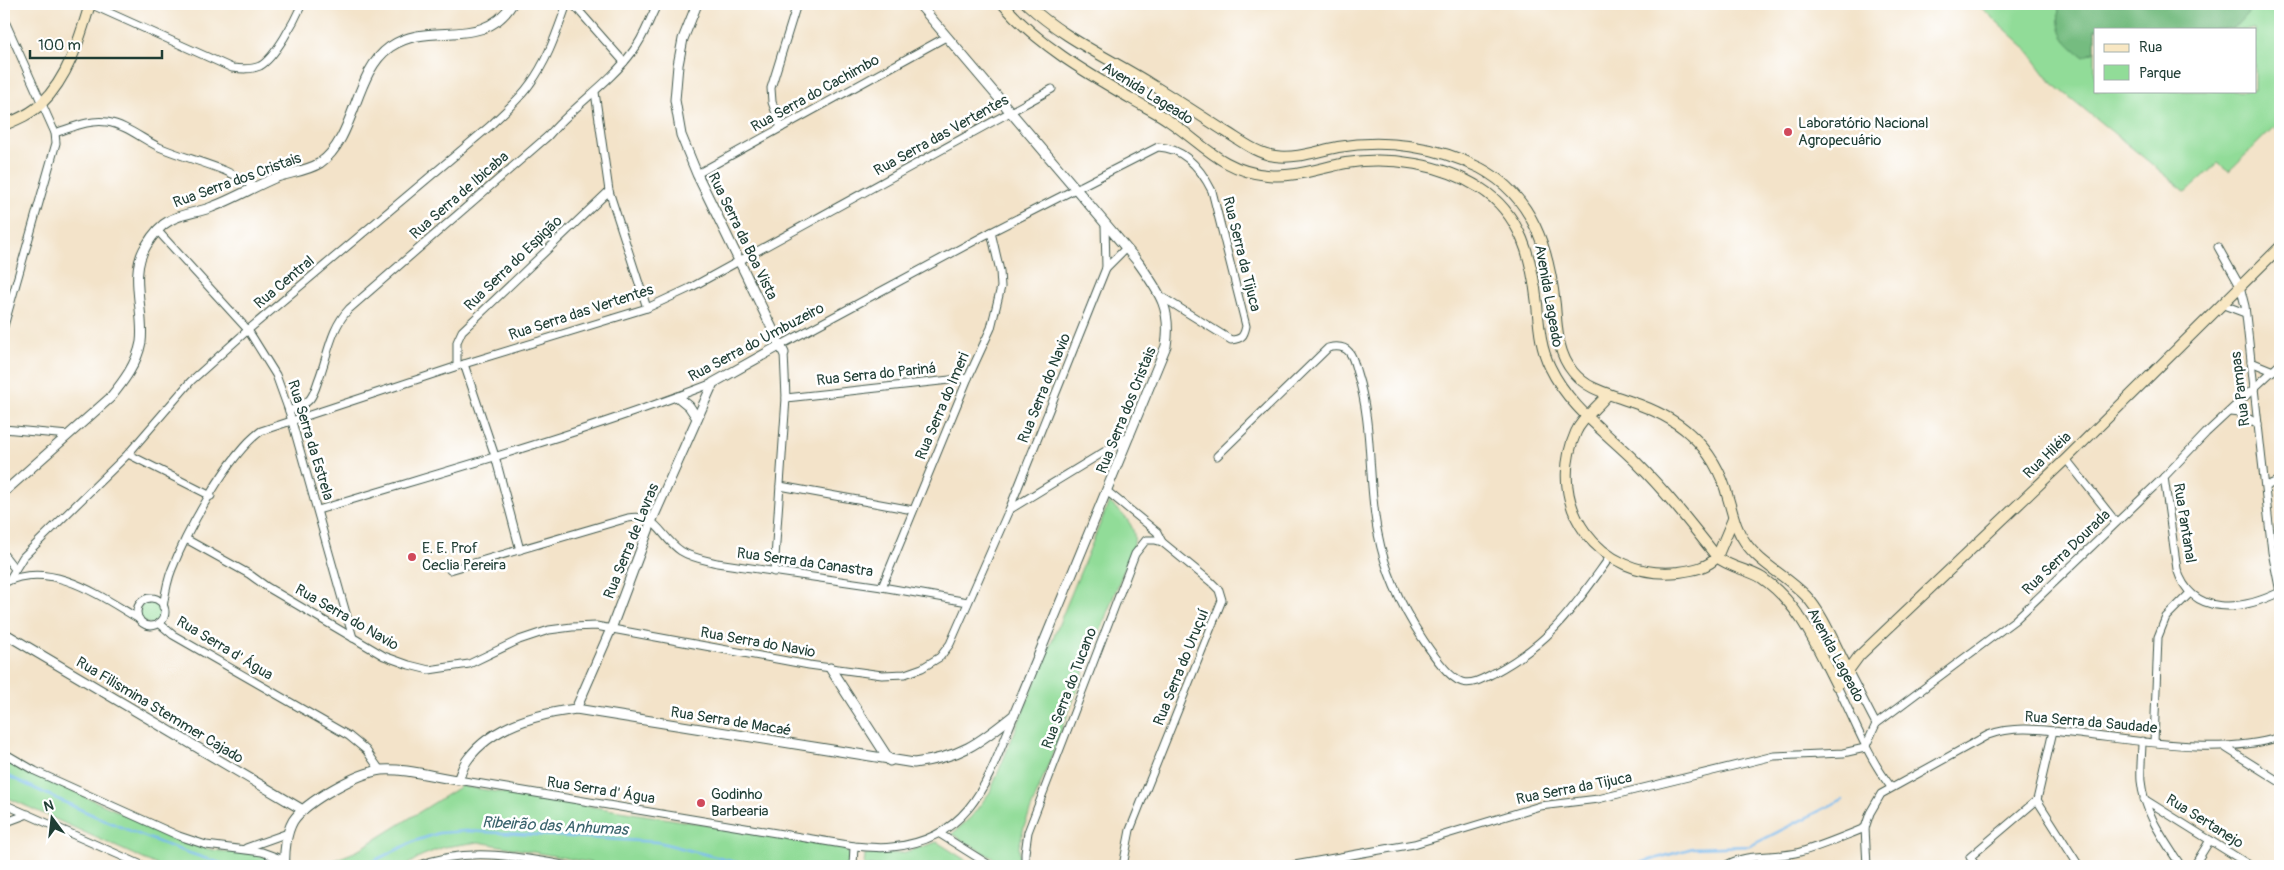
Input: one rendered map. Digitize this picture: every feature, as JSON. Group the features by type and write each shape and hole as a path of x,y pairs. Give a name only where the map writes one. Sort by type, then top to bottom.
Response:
{"main road":[{"path":"4,125 19,119 41,105 61,78 78,44 90,4"},
{"name":"Avenida Lageado","path":"1003,4 1024,26 1064,57 1170,121 1217,159 1230,166 1268,175 1291,175 1348,163 1388,161 1424,166 1450,174 1480,188 1507,211 1524,240 1531,264 1539,329 1546,358 1563,390 1587,417 1662,488 1717,557 1726,564 1760,577 1787,601 1813,638 1837,686"},
{"name":"Avenida Lageado","path":"1027,4 1068,37 1147,82 1263,154 1293,157 1347,146 1386,143 1431,150 1478,167 1510,190 1524,205 1538,228 1550,273 1558,338 1571,370 1595,390 1662,415 1688,432 1712,460 1722,478 1733,519 1750,549 1790,580 1812,602 1848,672"},
{"name":"Rua Hiléia","path":"1837,686 1859,656 2066,459 2280,247"},
{"path":"1608,394 1576,430 1568,460 1566,478 1569,497 1584,530 1595,544 1610,557 1627,567 1647,572 1665,573 1698,568 1706,566 1717,557 1733,519"}],"street":[{"path":"90,4 232,68 244,70 260,66 269,58 302,4"},
{"name":"Rua Serra dos Cristais","path":"4,492 110,398 124,381 141,342 139,261 145,247 157,230 174,218 212,207 254,187 308,169 323,161 338,142 374,66 390,47 410,38 427,34 470,33 483,29 500,19 512,4"},
{"name":"Rua Central","path":"7,582 15,569 41,538 128,454 191,381 248,330 484,131 519,98 530,84 549,52 567,4"},
{"path":"572,4 624,62"},
{"name":"Rua Serra de Ibicaba","path":"290,411 304,404 312,395 339,320 349,309 548,136 574,108 595,92 624,62 641,39 655,10 649,4"},
{"name":"Rua Serra da Boa Vista","path":"697,4 683,39 678,65 675,100 681,134 697,174 782,349 786,398 774,572"},
{"path":"781,128 772,102 771,88 797,4"},
{"name":"Rua Serra dos Cristais","path":"919,4 1126,248 1162,297 1167,314 1166,346 1108,492 1014,716"},
{"path":"4,19 55,133 54,151 4,326"},
{"name":"Rua Serra do Cachimbo","path":"697,174 946,37"},
{"name":"Rua Serra das Vertentes","path":"163,607 171,570 186,539 234,459 246,443 261,431 461,365 647,308 690,288 740,261 1052,89"},
{"path":"595,92 609,191 647,308"},
{"path":"55,133 81,124 108,122 121,126 162,148 236,175 254,187"},
{"name":"Rua Serra da Tijuca","path":"1074,189 1158,147 1168,147 1181,153 1203,174 1219,209 1246,326 1245,335 1240,339 1231,340 1162,297"},
{"name":"Rua Serra do Umbuzeiro","path":"318,510 678,397 713,383 782,349 990,232 1074,189"},
{"name":"Rua Serra do Espigão","path":"520,550 494,456 461,365 457,342 462,330 609,191"},
{"name":"Rua Serra do Navio","path":"186,539 249,574 267,587 384,656 409,666 429,670 469,664 519,640 548,630 572,627 611,628 830,668 882,675 905,674 922,668 940,657 950,644 1009,510 1106,268 1105,224"},
{"name":"Rua Serra da Estrela","path":"157,230 248,330 276,375 290,411 353,638"},
{"name":"Rua Serra do Imeri","path":"882,586 968,378 991,328 1001,287 1000,271 990,232"},
{"name":"Rua Pampas","path":"2218,247 2240,286 2245,313 2272,552 2280,592"},
{"name":"Rua Serra do Navio","path":"1106,268 1126,248"},
{"path":"2221,304 2245,313"},
{"path":"1218,456 1328,348 1339,347 1347,350 1352,358 1364,400 1370,441 1375,518 1389,574 1405,610 1422,639 1452,676 1463,682 1472,682 1490,675 1517,660 1541,641 1579,602 1610,557"},
{"path":"2251,362 2273,371"},
{"name":"Rua Serra Dourada","path":"1865,748 1876,724 2015,620 2164,477 2206,433 2280,364"},
{"name":"Rua Serra do Pariná","path":"786,398 968,378"},
{"name":"Rua Serra de Lavras","path":"576,709 611,628 652,520 713,383"},
{"path":"678,397 689,406 697,418"},
{"path":"2230,412 2239,413 2258,424"},
{"path":"4,428 68,435"},
{"path":"1009,510 1131,436"},
{"path":"128,454 211,496"},
{"path":"2066,459 2116,522"},
{"name":"Rua Pantanal","path":"2164,477 2177,569 2182,583 2190,593"},
{"path":"2266,486 2280,480"},
{"path":"780,486 913,510"},
{"name":"Rua Serra do Uruçuí","path":"1108,492 1157,532 1162,542 1211,582 1219,590 1222,600 1130,830 1123,866"},
{"path":"450,570 628,518 643,516 652,520"},
{"name":"Rua Serra da Canastra","path":"652,520 668,540 691,556 718,563 882,586 968,602"},
{"name":"Rua Serra do Tucano","path":"1026,866 1025,853 1028,832 1135,554 1146,540 1162,542"},
{"path":"4,555 15,569"},
{"path":"7,582 28,575 46,575 62,578 121,607 150,626 159,623 164,616 163,607 156,600 145,600 139,606 121,607"},
{"name":"Rua Serra das Vertentes","path":"156,600 167,585"},
{"path":"2154,742 2158,637 2166,617 2190,593 2200,601 2222,606 2261,601 2280,592"},
{"path":"139,606 139,619"},
{"name":"Rua Serra d' Água","path":"159,623 182,640 349,736 366,750 380,770 458,780 854,846 890,848 912,844 940,834 972,807 993,768 1014,716"},
{"name":"Rua Filismina Stemmer Cajado","path":"4,633 302,810"},
{"path":"830,668 890,760"},
{"name":"Avenida Lageado","path":"1848,672 1876,724"},
{"name":"Avenida Lageado","path":"1837,686 1865,748"},
{"name":"Rua Serra de Macaé","path":"458,780 467,760 481,744 506,729 538,716 576,709 914,763 938,760 966,751 1014,716"},
{"name":"Rua Serra da Saudade","path":"1891,787 1988,735 2002,730 2053,731 2226,748 2280,737"},
{"path":"1976,866 1970,857 2037,800 2053,731"},
{"path":"2142,741 2141,780 2144,799 2160,834 2181,866"},
{"path":"1865,748 1876,768 1891,787 1881,794 1870,813 1865,828 1867,866"},
{"name":"Rua Serra da Tijuca","path":"1289,866 1414,844 1540,806 1598,799 1774,756 1843,753 1865,748"},
{"path":"2226,748 2280,782"},
{"path":"4,753 35,770 179,836 206,845 271,854 285,863 288,833 302,810 342,784 380,770"},
{"name":"Rua Sertanejo","path":"2144,799 2251,866"},
{"path":"2037,800 2079,866"},
{"path":"4,813 5,805 144,866"},
{"path":"4,823 28,814"},
{"path":"1725,866 1733,861 1744,858 1780,856 1801,852 1865,828"},
{"path":"245,849 288,833"},
{"path":"940,834 992,866"},
{"path":"2194,866 2210,840"},
{"path":"853,866 854,846"},
{"path":"418,866 446,857 465,855 507,856 569,866"}],"green space":[{"path":"1977,4 2280,4 2280,132 2274,127 2229,171 2218,163 2186,192 2051,82 2024,46"},
{"path":"2059,4 2256,4 2234,28 2094,28 2094,52 2084,57 2065,40 2059,22"},
{"path":"1109,502 1131,525 1134,544 1024,827 1019,847 1020,866 1006,866 952,834 971,817 990,792"},
{"path":"151,600 159,604 163,612 159,620 151,624 143,620 139,612 143,604"},
{"path":"4,757 186,842 214,850 267,857 282,866 159,866 4,796"},
{"path":"461,786 841,846 850,854 850,866 608,866 479,842 444,847 421,856 405,866 320,866 357,851"},
{"path":"937,842 975,866 864,866 865,854 902,853"}],"waterway":[{"name":"Ribeirão das Anhumas","path":"4,774 88,813 144,836 231,866"},
{"path":"1629,866 1693,848 1750,846 1843,799"},
{"name":"Ribeirão das Anhumas","path":"363,866 415,841 439,833 466,831 658,842 750,866"}],"place":[{"name":"Laboratório Nacional Agropecuário","path":"1788,132"},
{"name":"E. E. Prof Ceclia Pereira","path":"412,557"},
{"name":"Godinho Barbearia","path":"701,803"}]}
